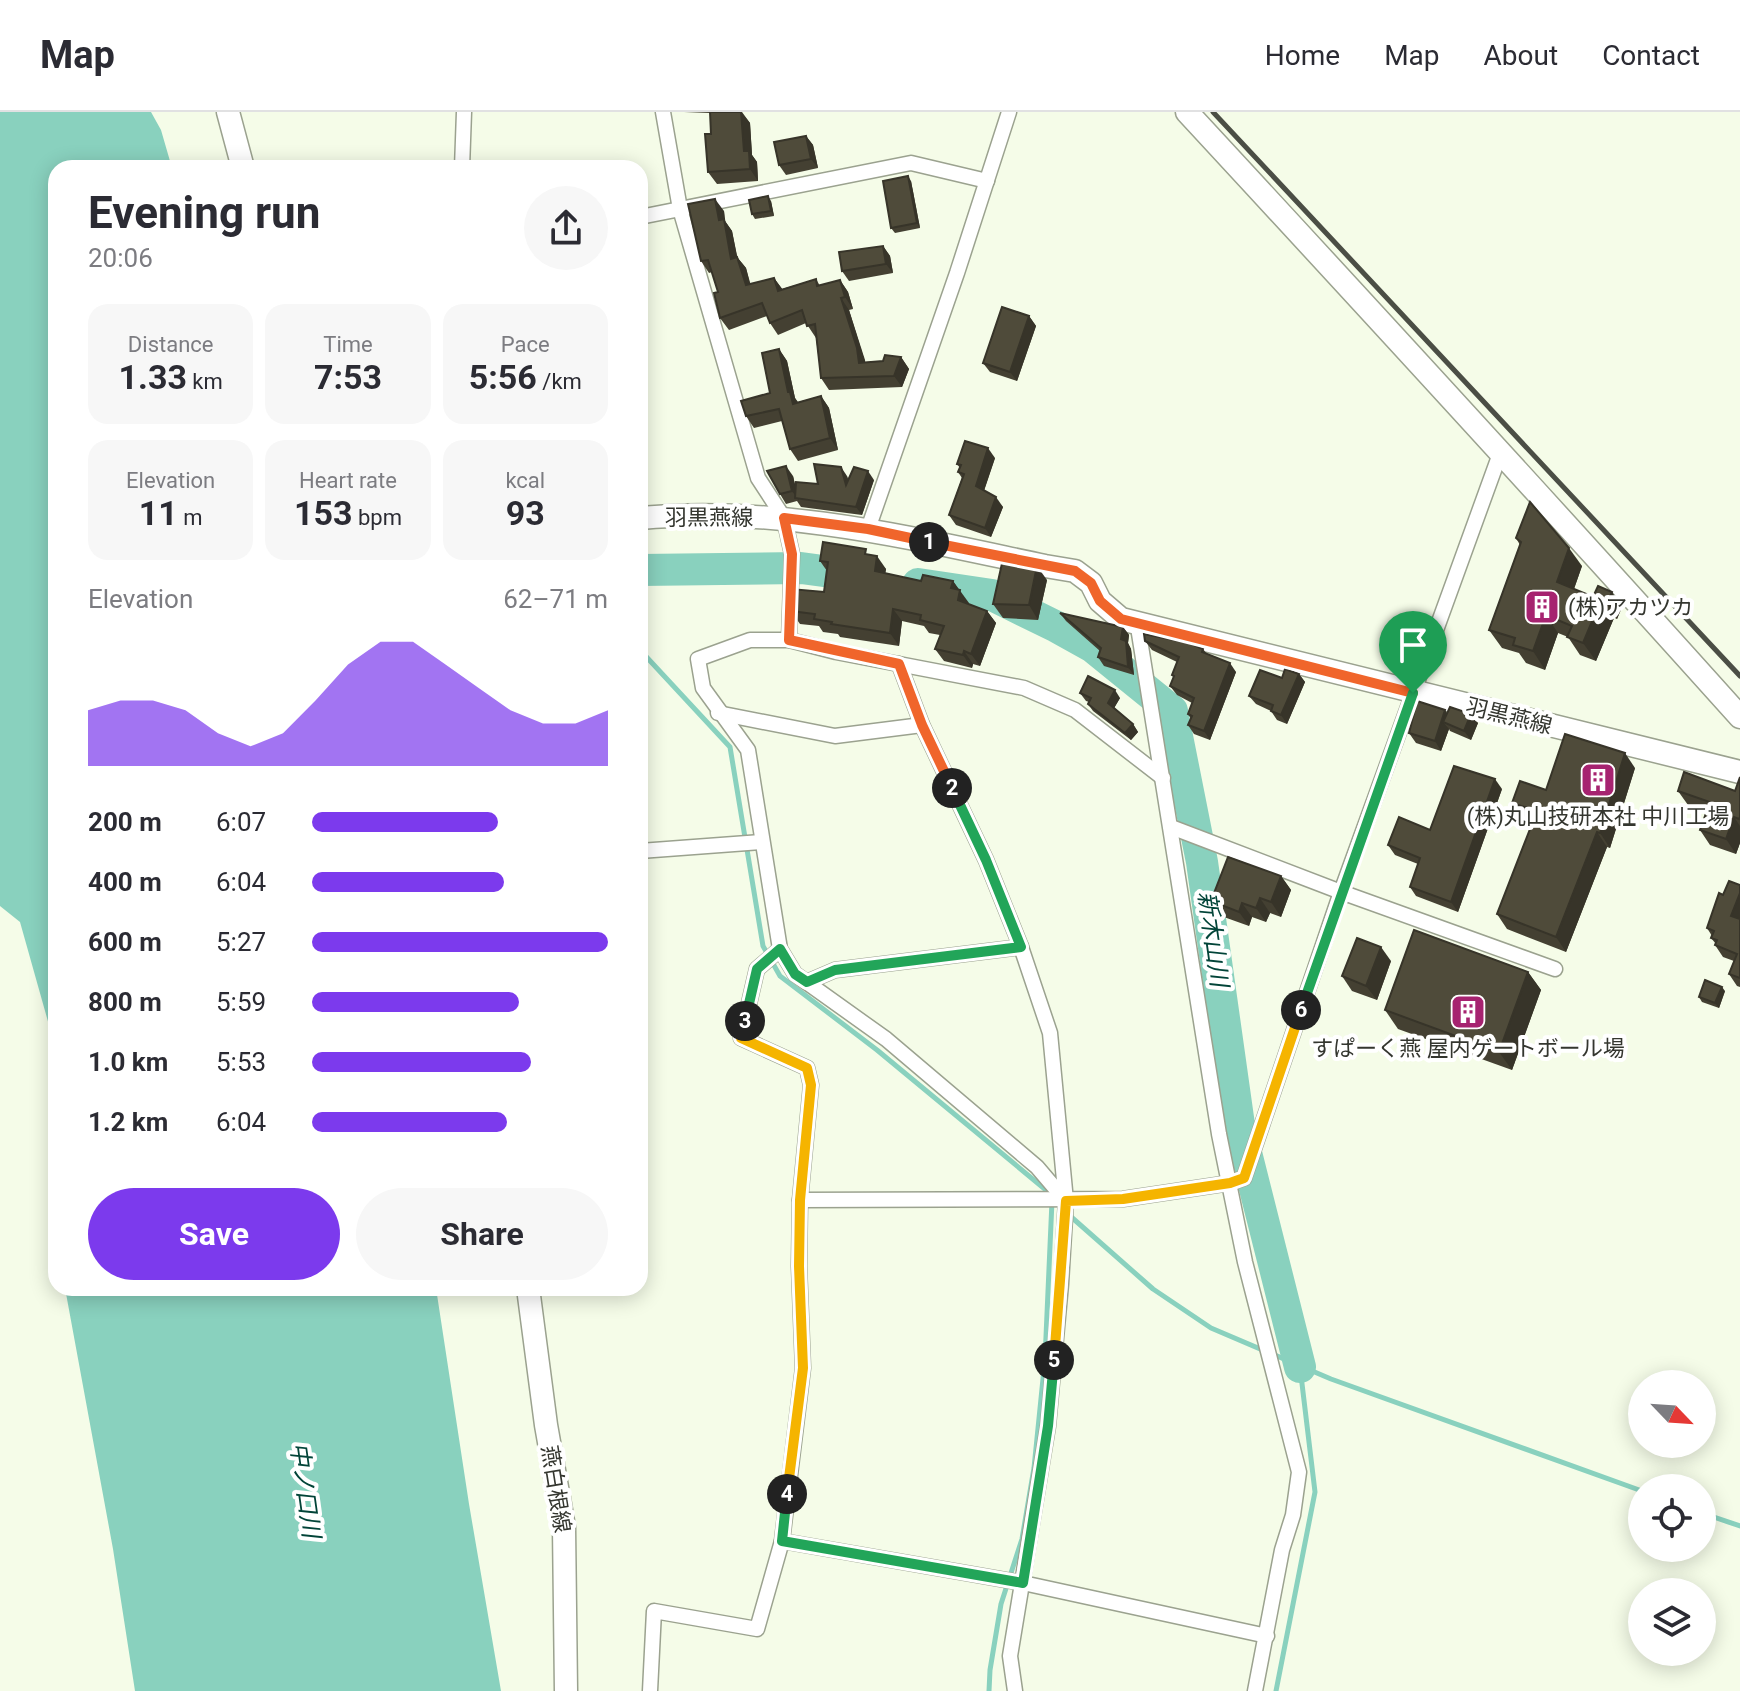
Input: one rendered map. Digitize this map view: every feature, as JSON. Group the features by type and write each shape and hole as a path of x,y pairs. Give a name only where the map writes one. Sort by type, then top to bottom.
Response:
{"main road":[{"path":"228,112 241,160"},
{"path":"1187,112 1501,451 1740,717"},
{"name":"羽黒燕線","path":"648,517 733,515 784,518 868,529 1075,571 1091,583 1100,601 1121,619 1740,772"},
{"name":"燕白根線","path":"529,1296 546,1425 564,1527 566,1691"}],"street":[{"path":"462,160 464,112"},
{"path":"663,112 680,209 758,478 784,518 792,554 789,640"},
{"path":"868,529 1009,112"},
{"path":"648,215 911,163 987,181"},
{"path":"800,1200 1123,1199 1230,1183 1244,1178 1341,892 1501,451"},
{"path":"1137,621 1219,1134 1245,1262 1299,1472 1293,1515 1282,1550 1255,1691"},
{"path":"1066,1201 1037,1167 886,1039 795,974 780,949 748,750 718,713 703,688 698,659 750,640 789,640 1024,688 1075,710 1163,778"},
{"path":"899,664 922,725 986,860 1021,947 1050,1033 1066,1201 1048,1426 1010,1656 1015,1691"},
{"path":"718,713 835,736 922,725"},
{"path":"1171,827 1555,969"},
{"path":"648,850 761,842"},
{"path":"807,982 835,970 1021,947"},
{"path":"650,1691 654,1611 757,1629 782,1541 803,1368 800,1200 811,1085 807,1068 741,1038 757,969 780,949"},
{"path":"782,1541 1023,1583 1267,1636"}],"water":[{"path":"0,112 151,112 161,130 170,160 48,160 48,1022 20,922 0,906"},
{"name":"中ノ口川","path":"66,1296 437,1296 501,1691 135,1691 113,1549"}],"building":[{"path":"710,112 741,112 744,151 749,151 750,169 708,172 705,134 711,134"},
{"path":"806,136 811,159 779,165 774,142"},
{"path":"908,176 917,223 891,228 883,181"},
{"path":"768,196 771,211 752,214 749,200"},
{"path":"715,199 719,220 724,219 731,259 737,257 746,285 774,278 778,291 816,279 817,286 840,280 845,297 841,298 859,363 883,361 885,355 901,357 894,376 821,378 815,324 807,326 802,310 770,323 762,303 720,318 714,293 718,292 708,260 701,261 688,204"},
{"path":"883,246 886,264 842,271 839,252"},
{"path":"1002,307 1029,316 1010,372 983,363"},
{"path":"779,349 793,404 821,396 830,438 790,449 779,409 746,416 741,401 770,393 762,353"},
{"path":"965,441 988,448 976,486 996,497 985,528 949,515 964,474 958,472 961,465 957,464"},
{"path":"814,464 841,467 846,485 854,467 868,471 856,507 795,498 796,482 818,484"},
{"path":"786,466 792,491 780,494 767,471"},
{"path":"1530,502 1569,548 1557,582 1601,600 1583,643 1567,637 1572,626 1546,615 1533,651 1513,645 1515,638 1489,630 1521,542 1516,538"},
{"path":"823,542 866,549 865,554 877,556 875,571 921,581 923,575 953,581 951,588 960,590 958,600 987,611 971,654 935,649 944,626 920,620 921,615 893,609 890,633 831,624 814,619 815,614 791,611 791,589 824,592 828,562 820,561"},
{"path":"1003,559 1037,566 1029,605 993,604"},
{"path":"1598,586 1612,592 1607,604 1593,597"},
{"path":"1060,613 1123,627 1121,639 1126,641 1128,667 1098,657 1101,648"},
{"path":"1144,634 1189,643 1230,663 1204,731 1188,725 1194,698 1170,686 1179,657 1145,641"},
{"path":"1285,669 1299,674 1281,715 1271,711 1273,705 1249,696 1260,670 1282,678"},
{"path":"1088,676 1115,690 1108,703 1133,724 1125,733 1088,704 1091,698 1080,693"},
{"path":"1417,701 1445,710 1435,741 1409,733"},
{"path":"1450,707 1471,714 1464,731 1443,722"},
{"path":"1565,734 1625,753 1600,833 1597,832 1556,937 1497,914 1537,811 1512,803 1520,781 1546,790"},
{"path":"1454,766 1495,779 1451,902 1410,887 1420,858 1388,845 1399,817 1430,830"},
{"path":"1684,772 1735,791 1740,777 1740,817 1734,817 1726,839 1700,830 1710,802 1678,791"},
{"path":"1228,857 1281,876 1271,902 1260,898 1256,908 1242,903 1239,912 1211,901"},
{"path":"1729,881 1740,885 1731,916 1740,919 1740,978 1729,974 1737,954 1715,945 1717,940 1711,938 1714,931 1707,928 1719,893 1723,895"},
{"name":"すぱーく燕 屋内ゲートボール場","path":"1414,930 1528,972 1499,1052 1385,1010"},
{"path":"1357,938 1381,947 1366,986 1342,976"},
{"path":"1705,980 1722,987 1715,1003 1699,997"}],"waterway":[{"name":"新木山川","path":"648,570 801,568 868,577"},
{"name":"新木山川","path":"918,584 992,595 1057,627 1093,647 1172,711 1202,862 1239,1125 1300,1367"},
{"path":"648,659 730,747 763,946 780,976 877,1050 1052,1195"},
{"path":"989,1691 1001,1604 1022,1539 1034,1468 1045,1359 1052,1201"},
{"name":"新木山川","path":"1069,1215 1153,1289 1211,1328 1331,1379 1628,1486"},
{"path":"1276,1691 1315,1492 1300,1367"},
{"name":"新木山川","path":"1716,1518 1740,1526"}],"railway":[{"path":"1213,112 1740,676"}],"place":[{"name":"(株)アカツカ","path":"1542,607"},
{"name":"(株)丸山技研本社 中川工場","path":"1598,780"},
{"name":"すぱーく燕 屋内ゲートボール場","path":"1468,1012"}],"route":[{"path":"784,518 868,529 1045,566 1064,567 1091,583 1100,601 1121,619 1413,693 1341,892 1244,1178 1230,1183 1123,1199 1066,1201 1048,1426 1023,1583 782,1541 803,1368 800,1200 811,1085 807,1068 741,1038 757,969 780,949 795,974 807,982 835,970 1021,947 986,860 922,725 899,664 789,640 792,554 784,518"}]}
